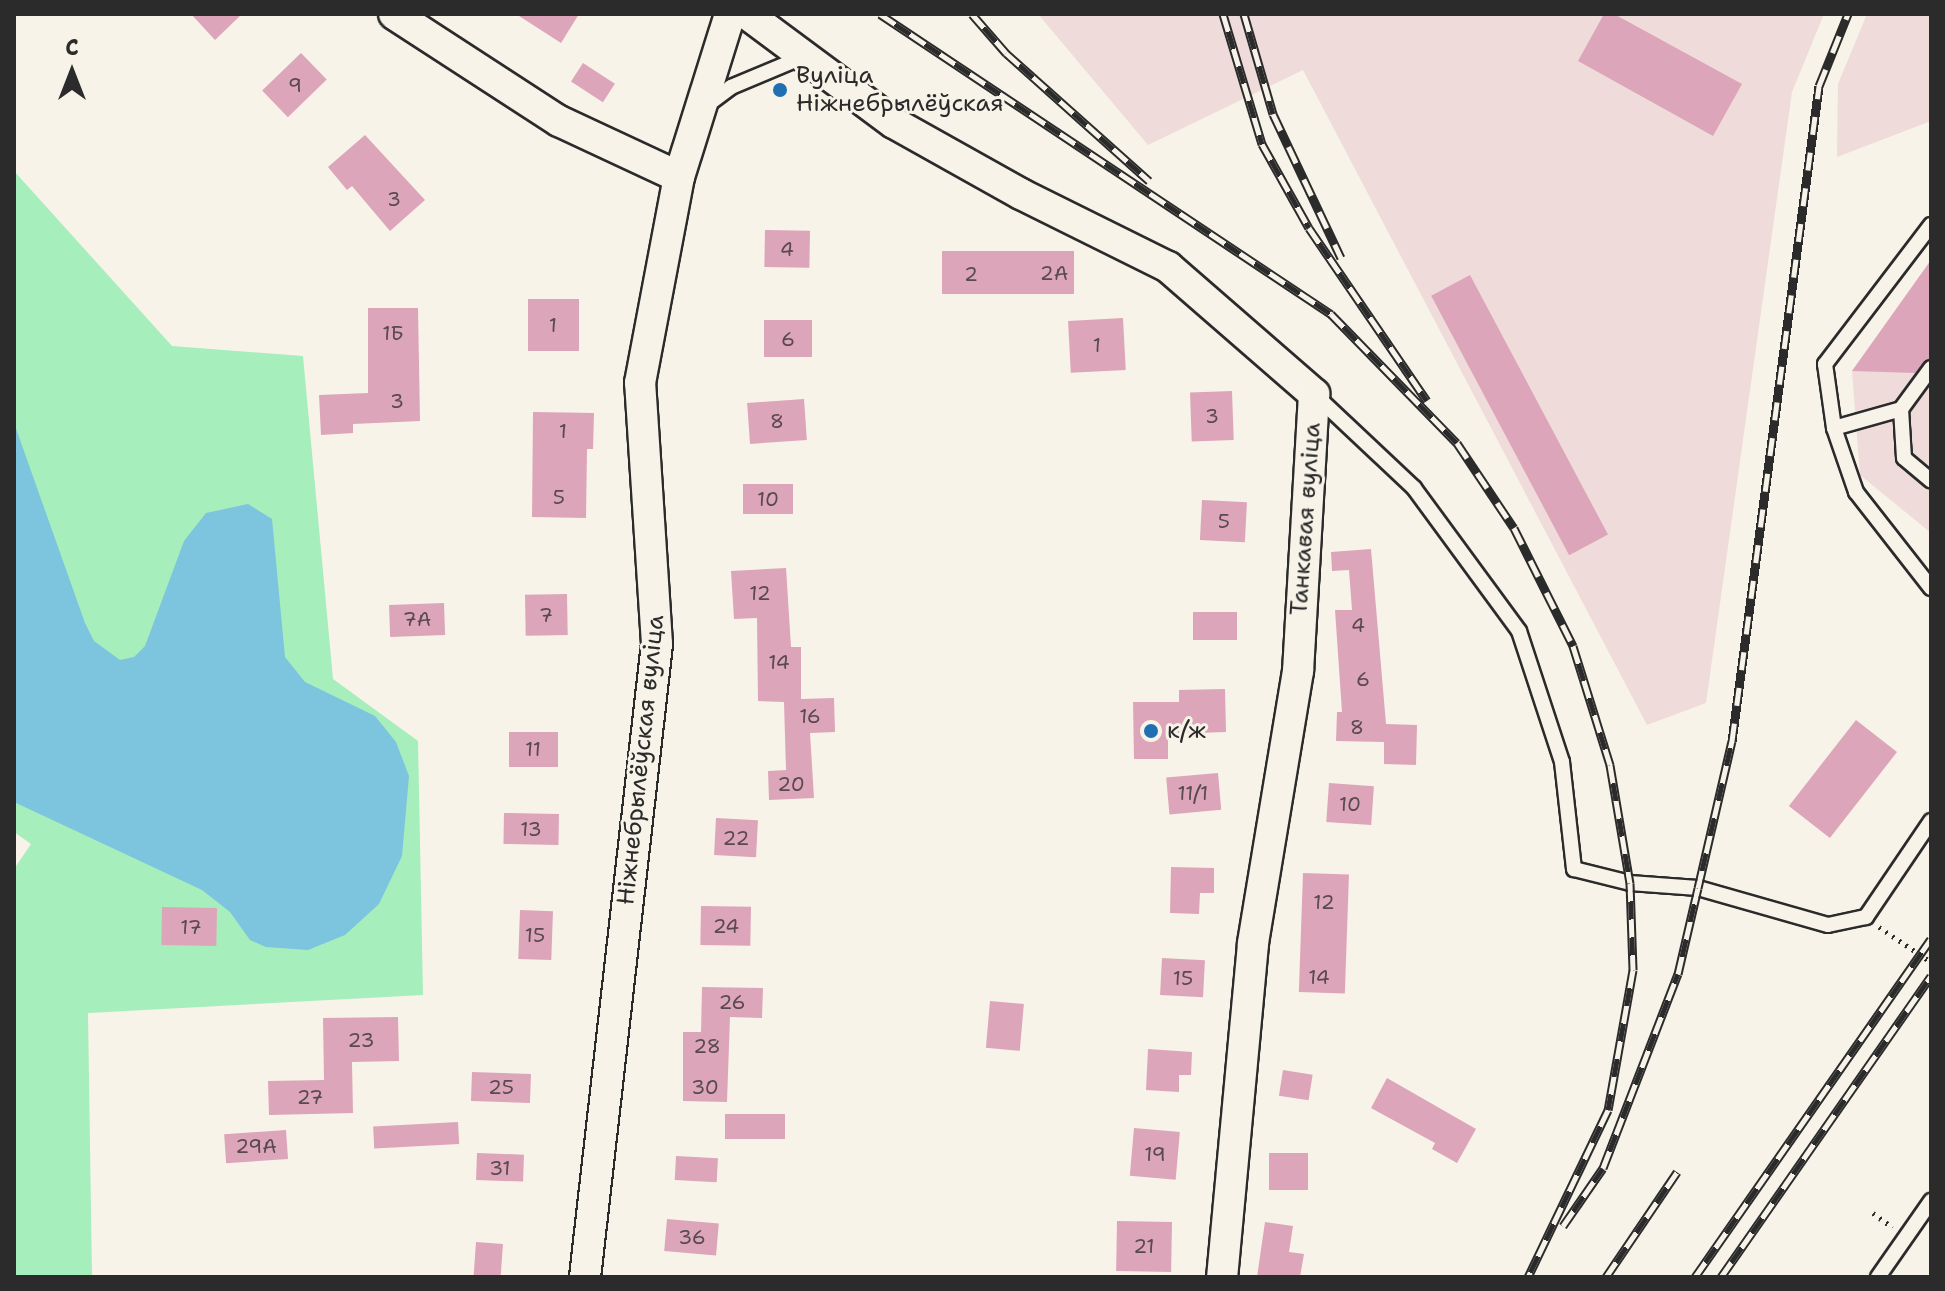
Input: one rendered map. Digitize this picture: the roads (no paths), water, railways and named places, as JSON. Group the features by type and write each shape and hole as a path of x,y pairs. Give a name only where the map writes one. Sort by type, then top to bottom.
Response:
{"street":[{"path":"394,14 482,76 559,121 679,177"},
{"name":"Ніжнебрылёўская вуліца","path":"585,1277 657,644 656,567 640,383 679,177 730,14"},
{"name":"Танкавая вуліца","path":"747,14 924,141 1168,267 1314,394 1298,671 1253,944 1222,1277"}],"lane":[{"path":"698,112 731,87 805,56"},
{"path":"1931,225 1825,364 1834,428 1856,492 1931,588"},
{"path":"1834,428 1901,409 1931,368"},
{"path":"1314,394 1414,488 1519,631 1562,762 1574,869 1630,883 1698,888 1828,925 1866,917 1931,821"},
{"path":"1901,409 1904,458 1931,481"},
{"path":"1878,1277 1931,1201"}],"water":[{"path":"14,423 85,623 94,641 120,660 134,657 145,646 184,541 206,513 248,504 272,519 285,657 305,682 375,716 396,742 409,776 402,856 379,904 345,935 308,950 266,947 250,940 230,912 202,890 14,802"}],"railway":[{"path":"880,14 1331,314 1457,443 1514,528 1573,646 1610,765 1630,883 1633,970 1608,1110 1528,1277"},
{"path":"972,14 1006,53 1149,181"},
{"path":"1223,14 1262,144 1309,228 1427,401"},
{"path":"1244,14 1273,114 1341,258"},
{"path":"1563,1226 1603,1168 1678,974 1732,741 1819,86 1848,14"},
{"path":"1695,1277 1931,939"},
{"path":"1721,1277 1931,976"},
{"path":"1606,1277 1677,1172"}],"place":[{"name":"Вуліца Ніжнебрылёўская","path":"780,90"},
{"name":"к/ж","path":"1151,731"}]}
